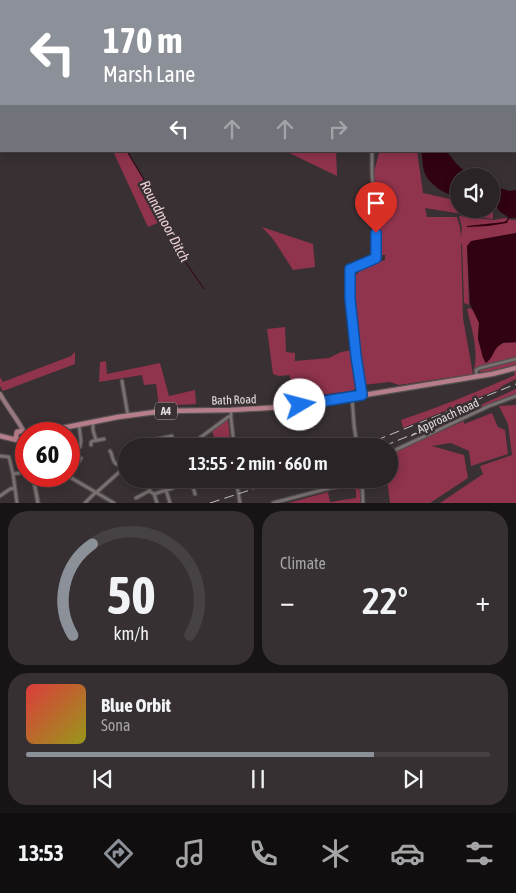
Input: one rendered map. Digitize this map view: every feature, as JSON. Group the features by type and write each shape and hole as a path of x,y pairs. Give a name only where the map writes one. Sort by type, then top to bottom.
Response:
{"main road":[{"name":"Bath Road","path":"80,425 163,411 282,407 352,397 516,368"},
{"path":"0,394 18,422"},
{"path":"16,418 17,422"},
{"path":"0,436 15,432"},
{"path":"0,436 15,439"}],"street":[{"path":"362,395 356,356 349,280 350,269 374,259 376,256 372,152"},
{"path":"477,376 476,370 480,368 516,359"},
{"path":"122,381 128,416"},
{"name":"Approach Road","path":"398,449 516,396"},
{"path":"352,397 356,438"},
{"path":"231,410 233,438"},
{"path":"200,438 231,416"},
{"path":"93,422 96,440"},
{"path":"80,432 80,447"},
{"path":"162,438 172,436"},
{"path":"91,445 93,441 104,439"},
{"path":"110,451 113,459 118,464"},
{"path":"0,456 9,457 17,503"},
{"path":"85,503 118,473"},
{"path":"80,483 114,503"},
{"path":"35,487 38,503"},
{"path":"0,496 15,488"},
{"path":"154,494 173,488"},
{"path":"194,488 196,494"},
{"path":"238,488 240,503"},
{"path":"274,503 333,488"},
{"path":"362,488 364,503"},
{"path":"136,498 149,490 154,494 156,503"},
{"path":"166,490 170,503"}],"shaded area":[{"path":"113,152 127,152 167,219 148,227"},
{"path":"287,152 336,152 337,176"},
{"path":"417,152 423,193 450,199 450,212 425,208 427,217 457,218 461,237 462,228 460,218 494,220 505,218 516,220 516,233 474,241 467,246 469,305 464,303 461,243 463,318 473,374 399,385 390,382 363,385 351,282 362,267 385,260 385,255 380,255 374,172 379,153"},
{"path":"421,152 448,152 461,168 450,168 450,194 433,185 426,176"},
{"path":"500,188 509,191 516,190 516,218 509,218 507,223 467,227 504,222 508,217 500,212"},
{"path":"262,227 313,244 315,267 293,270 273,239"},
{"path":"516,233 516,342 500,345 486,363 478,339 479,323 470,304 467,246 471,241"},
{"path":"471,308 477,316 479,323 478,339 485,362 496,348 503,343 516,342 516,365 487,372 474,369 476,354 467,309"},
{"path":"285,327 286,352 295,353 295,361 329,358 341,352 352,350 359,385 352,391 277,400 274,397 275,394 289,389 291,380 289,375 279,376 273,374 267,329"},
{"path":"75,352 75,364 3,391 0,386 0,377 3,382 71,356"},
{"path":"106,361 107,374 160,363 169,396 195,390 196,404 159,406 156,384 144,385 142,375 99,382 100,362"},
{"path":"513,371 516,371 516,379 499,389 403,428 401,420 444,405 515,375"},
{"path":"516,389 516,394 492,403 427,435 424,433 487,402"},
{"path":"516,405 516,503 440,503 483,474 480,466 512,455 508,424 499,406"},
{"path":"492,413 498,427 505,430 508,454 471,466 469,451 451,443 432,446 464,455 468,478 430,503 390,503 388,488 398,488 398,450 464,421 464,424"},
{"path":"228,419 230,438 214,438 212,430"},
{"path":"351,488 360,488 361,503 288,503 328,492 330,502 356,498 356,490"}],"waterway":[{"name":"Roundmoor Ditch","path":"128,152 167,218 178,251 204,289"}],"railway":[{"path":"382,438 516,384"},
{"path":"411,436 443,421"},
{"path":"398,440 416,433"},
{"path":"210,503 256,488"}],"route":[{"path":"300,405 362,395 356,356 349,280 350,269 376,258 376,233"}]}
